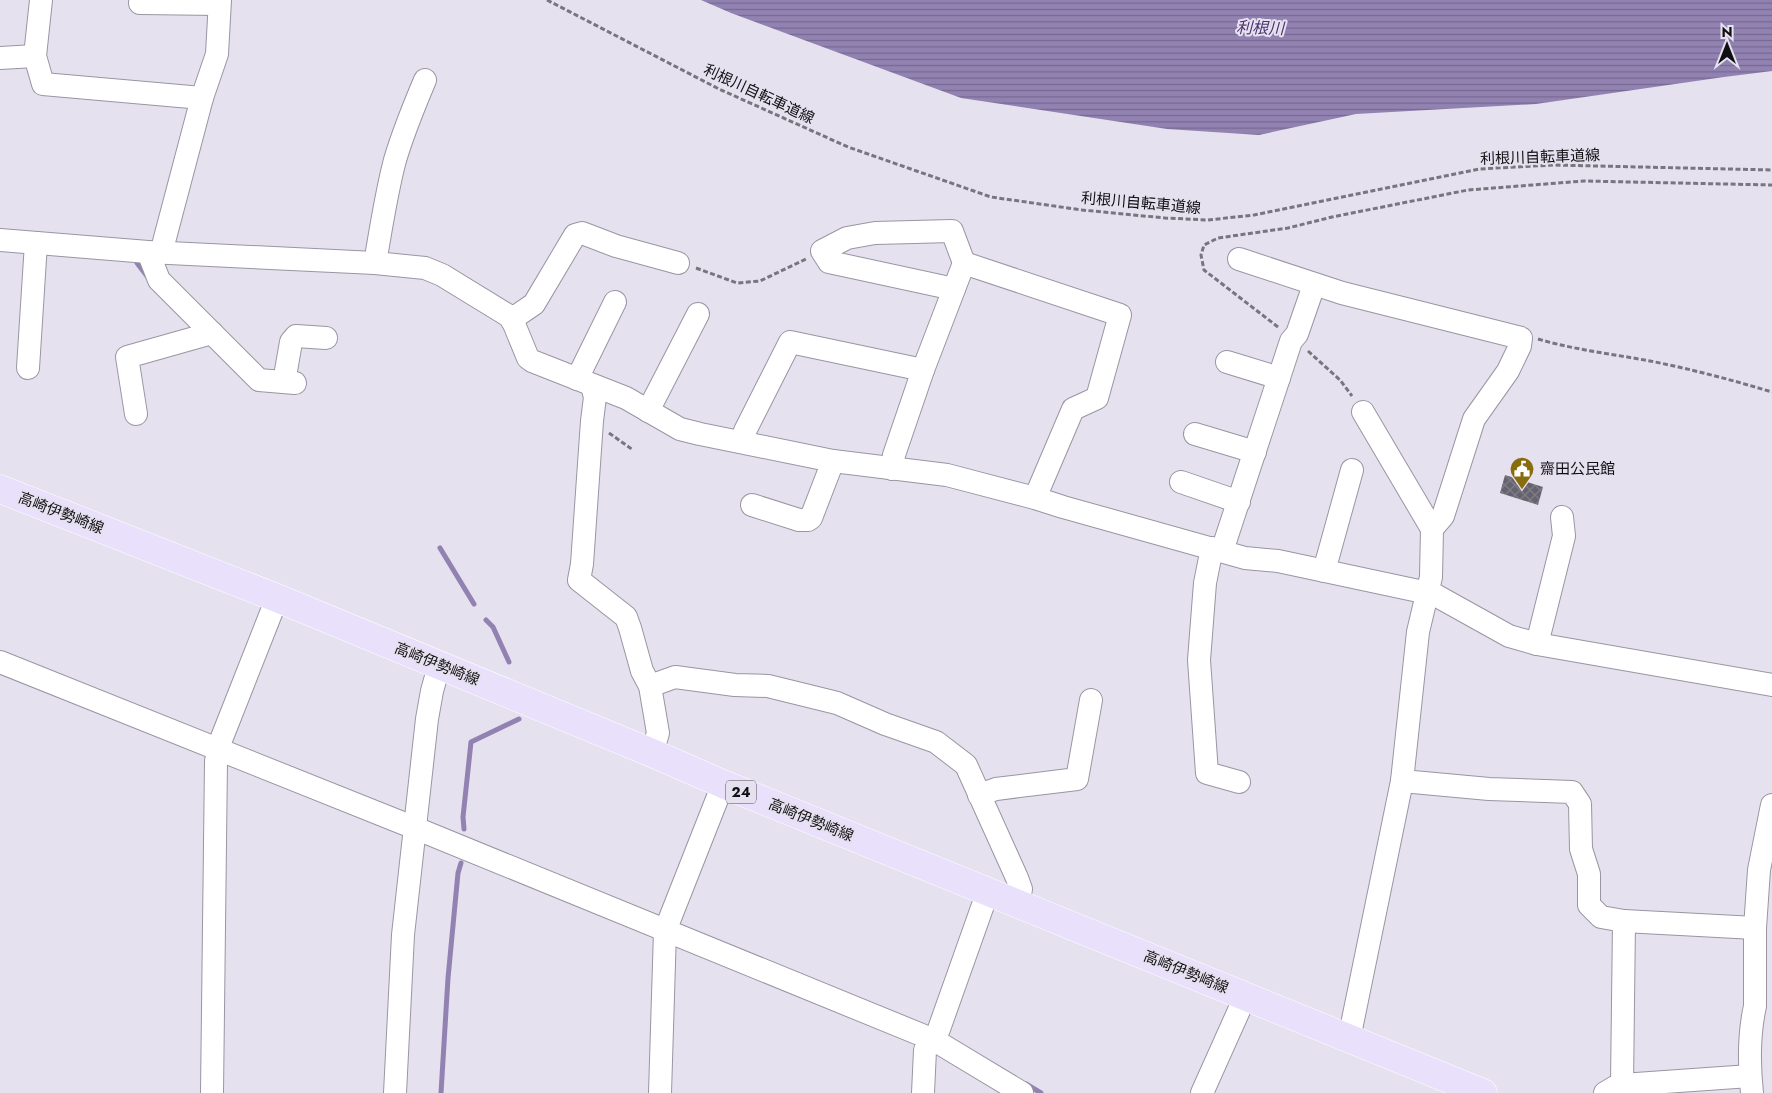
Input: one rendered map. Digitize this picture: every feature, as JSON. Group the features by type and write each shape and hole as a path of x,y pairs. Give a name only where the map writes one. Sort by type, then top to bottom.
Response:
{"main road":[{"name":"高崎伊勢崎線","path":"0,489 277,598 723,784 1483,1093"}],"street":[{"path":"41,0 35,56 44,84 202,98"},
{"path":"140,3 219,2 217,54 154,253 159,280 259,380 290,383 291,342 296,336 326,338"},
{"path":"0,58 35,56"},
{"path":"375,263 395,160 424,80"},
{"path":"892,469 894,455 923,370 964,264 952,231 875,233 847,238 822,251 829,262 954,289"},
{"path":"512,319 534,304 578,233 616,246 678,263"},
{"path":"0,240 154,253 375,263 434,270 512,319 528,358 532,361 626,398 680,429 832,461 947,476 1035,498 1246,558 1278,561 1428,593 1437,596 1509,636 1537,644 1772,685"},
{"path":"28,368 36,243"},
{"path":"1238,259 1314,285 1521,338 1520,346 1508,371 1474,419 1443,516 1432,529"},
{"path":"964,264 1120,315 1097,398 1073,409 1035,498"},
{"path":"1239,782 1207,773 1199,660 1205,583 1217,549 1238,502 1279,378 1314,285"},
{"path":"584,382 614,302"},
{"path":"648,411 698,314"},
{"path":"136,414 127,357 212,333"},
{"path":"741,442 790,342 923,370"},
{"path":"1227,362 1279,378"},
{"path":"584,382 596,397 592,421 582,564 579,580 626,616 642,671 650,686 658,733 652,753"},
{"path":"1349,1040 1402,782 1418,632 1431,578 1432,529 1363,412"},
{"path":"1196,434 1255,452"},
{"path":"752,505 799,520 808,520 811,518 832,461"},
{"path":"1324,571 1352,470"},
{"path":"1181,482 1238,502"},
{"path":"1537,644 1564,536 1562,517"},
{"path":"212,1093 216,761 218,749 277,598"},
{"path":"0,662 415,828 934,1040 1022,1093"},
{"path":"395,1093 403,942 427,719 439,666"},
{"path":"650,686 675,677 735,685 768,686 837,703 885,724 936,742 966,765 1017,878 1020,889 1018,904"},
{"path":"979,795 996,789 1077,779 1091,700"},
{"path":"1402,782 1490,789 1572,792 1580,804 1581,849 1589,874 1589,905 1601,917 1624,921 1755,928"},
{"path":"660,1093 665,930 723,784"},
{"path":"1624,921 1613,1089 1751,1084 1752,1016 1763,1006 1755,928 1764,905 1759,870 1772,805"},
{"path":"923,1093 924,1050 934,1040 939,1029 988,892"},
{"path":"1202,1093 1246,996"}],"path":[{"name":"利根川自転車道線","path":"547,0 720,89 848,147 991,197 1072,209 1208,220 1254,215 1479,169 1552,165 1772,170"},
{"path":"1363,412 1340,380 1300,344 1292,341 1284,332 1204,270 1201,255 1204,245 1218,238 1288,228 1332,217 1468,190 1584,181 1772,185"},
{"path":"678,263 737,283 760,281 822,251"},
{"path":"1521,338 1530,336 1578,350 1662,364 1772,392"},
{"path":"592,421 633,450"}],"water":[{"name":"利根川","path":"701,0 1772,0 1772,71 1536,104 1356,114 1259,135 1167,129 961,98 731,13"}],"building":[{"name":"齋田公民館","path":"1505,475 1543,487 1538,505 1500,493"}],"waterway":[{"path":"137,263 150,280"},
{"path":"440,548 474,604"},
{"path":"486,620 493,627 509,662"},
{"path":"464,829 463,817 471,742 519,719"},
{"path":"441,1093 448,978 458,873 461,863"},
{"path":"1026,1084 1041,1093"}],"place":[{"name":"齋田公民館","path":"1522,490"}]}
